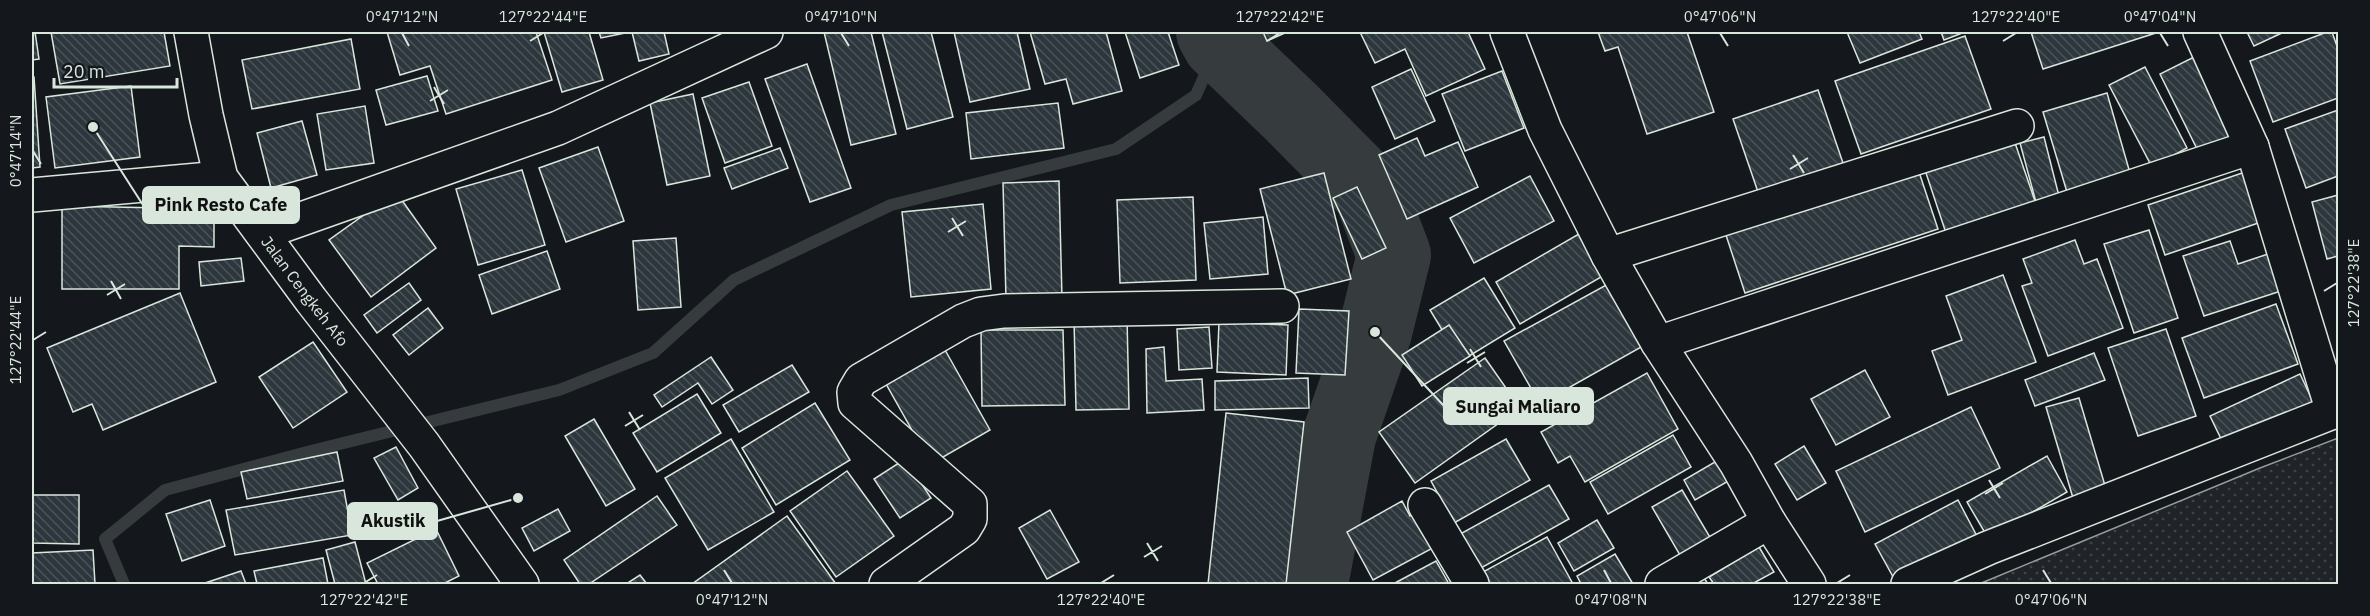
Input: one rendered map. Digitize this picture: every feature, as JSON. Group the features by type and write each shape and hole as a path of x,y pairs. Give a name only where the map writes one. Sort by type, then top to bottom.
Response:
{"street":[{"name":"Jalan Cengkeh Afo","path":"191,32 206,116 221,178 424,445 522,585"},
{"path":"262,233 558,128 766,32"},
{"path":"1507,32 1545,130 1608,255 1658,343 1736,463 1769,522 1809,585"},
{"path":"1908,585 1999,544 2336,411 2252,147 2200,32"},
{"path":"1608,255 2017,126"},
{"path":"1658,343 2252,147"},
{"path":"32,195 221,178"},
{"path":"886,585 964,529 970,519 970,504 855,403 854,392 861,380 963,321 981,314 1004,311 1282,306"},
{"path":"1425,505 1472,585"},
{"path":"1662,585 1769,522"}],"shaded area":[{"path":"2338,438 2338,584 1979,584 2260,468"}],"building":[{"path":"32,32 35,32 39,59 32,60"},
{"path":"51,32 164,32 170,66 60,84"},
{"path":"387,32 536,32 552,80 446,114 430,66 400,75"},
{"path":"544,32 589,32 603,80 562,92"},
{"path":"599,32 624,32 625,33 601,38"},
{"path":"632,32 664,32 669,54 639,61"},
{"path":"824,32 871,32 896,134 851,145"},
{"path":"882,32 931,32 953,117 907,129"},
{"path":"954,32 1017,32 1030,89 970,102"},
{"path":"1030,32 1106,32 1122,91 1073,104 1066,79 1045,84"},
{"path":"1125,32 1168,32 1179,65 1140,78"},
{"path":"1263,32 1287,32 1267,41"},
{"path":"1360,32 1468,32 1485,69 1426,96 1405,49 1375,63"},
{"path":"1598,32 1687,32 1714,112 1647,134 1618,47 1605,51"},
{"path":"1847,32 1919,32 1922,39 1860,63"},
{"path":"1941,32 1965,32 1944,40"},
{"path":"2031,32 2159,32 2043,69"},
{"path":"2247,32 2284,32 2254,46"},
{"path":"2332,32 2338,49 2338,98 2273,122 2250,61"},
{"path":"1965,36 1991,109 1861,154 1835,81"},
{"path":"351,39 360,89 252,109 242,60"},
{"path":"2202,53 2243,137 2201,157 2160,74"},
{"path":"807,64 851,188 810,202 765,79"},
{"path":"2145,67 2187,148 2152,167 2109,85"},
{"path":"1411,69 1435,121 1395,139 1372,87"},
{"path":"1502,71 1524,128 1465,151 1442,94"},
{"path":"427,76 438,111 386,125 376,90"},
{"path":"32,77 34,77 40,167 32,168"},
{"path":"749,82 772,146 725,163 702,98"},
{"path":"131,86 140,157 55,168 46,97"},
{"path":"1818,90 1843,163 1758,192 1733,119"},
{"path":"2107,93 2130,173 2067,192 2043,112"},
{"path":"693,94 710,176 667,185 650,103"},
{"path":"1058,103 1064,148 971,159 966,113"},
{"path":"365,106 374,163 326,170 317,114"},
{"path":"2338,110 2338,176 2306,188 2285,129"},
{"path":"302,121 317,175 271,188 257,133"},
{"path":"2044,137 2060,200 2037,206 2020,143"},
{"path":"1417,138 1425,156 1458,142 1478,187 1407,219 1379,155"},
{"path":"2014,140 2036,204 1946,233 1925,170"},
{"path":"598,147 624,221 566,242 539,168"},
{"path":"780,148 788,168 732,189 724,168"},
{"path":"1917,166 1938,229 1745,293 1724,229"},
{"path":"522,170 545,245 478,265 456,189"},
{"path":"2251,170 2267,220 2165,255 2148,205"},
{"path":"1324,173 1351,279 1287,295 1260,189"},
{"path":"1530,176 1554,221 1474,263 1450,218"},
{"path":"1059,181 1062,298 1006,299 1003,183"},
{"path":"1357,187 1386,248 1362,259 1333,198"},
{"path":"396,192 436,248 371,297 329,240"},
{"path":"2338,195 2338,256 2327,259 2312,202"},
{"path":"1193,197 1196,280 1120,283 1117,200"},
{"path":"983,204 991,289 911,297 902,212"},
{"path":"62,206 214,209 214,247 179,246 179,289 62,289"},
{"path":"1263,217 1268,274 1210,279 1204,223"},
{"path":"2149,230 2178,318 2134,333 2104,244"},
{"path":"1584,231 1608,273 1520,324 1496,282"},
{"path":"676,238 681,307 638,310 633,241"},
{"path":"2075,240 2084,264 2097,259 2123,328 2048,356 2022,286 2032,283 2023,259"},
{"path":"2230,241 2238,264 2271,253 2284,290 2204,316 2183,256"},
{"path":"547,251 560,289 492,314 479,275"},
{"path":"241,258 244,281 201,286 199,262"},
{"path":"2003,275 2036,362 1948,395 1932,351 1962,340 1946,296"},
{"path":"1484,278 1515,328 1461,361 1430,310"},
{"path":"409,283 421,300 377,333 364,315"},
{"path":"1608,284 1643,346 1540,404 1504,341"},
{"path":"180,293 216,382 103,430 92,404 73,412 47,348"},
{"path":"2276,304 2298,364 2204,398 2182,338"},
{"path":"428,308 443,328 409,355 393,335"},
{"path":"1299,309 1349,311 1345,375 1296,373"},
{"path":"1127,317 1129,409 1076,410 1074,318"},
{"path":"1219,322 1288,325 1286,375 1217,372"},
{"path":"1449,325 1470,356 1422,386 1402,355"},
{"path":"1209,327 1212,368 1179,370 1177,329"},
{"path":"2166,329 2196,416 2138,436 2108,348"},
{"path":"981,330 1063,330 1065,405 982,406"},
{"path":"940,341 990,430 931,464 881,375"},
{"path":"313,342 347,392 293,428 259,377"},
{"path":"1164,347 1166,381 1202,379 1204,410 1147,413 1146,349"},
{"path":"2094,353 2105,380 2035,406 2025,380"},
{"path":"711,357 733,390 712,404 698,383 662,407 654,395"},
{"path":"1485,358 1520,408 1415,483 1379,432"},
{"path":"792,365 809,392 739,432 723,405"},
{"path":"1865,370 1890,417 1836,445 1811,399"},
{"path":"1647,373 1678,429 1585,482 1570,456 1558,463 1541,432"},
{"path":"2300,374 2315,406 2226,449 2210,416"},
{"path":"1308,378 1309,408 1215,410 1215,381"},
{"path":"697,394 721,433 657,472 633,433"},
{"path":"2079,398 2106,489 2073,498 2046,407"},
{"path":"815,403 850,460 776,505 742,448"},
{"path":"1971,407 2000,468 1865,532 1836,471"},
{"path":"1226,413 1304,422 1286,584 1208,584"},
{"path":"594,419 635,489 606,506 565,436"},
{"path":"1673,435 1691,467 1608,514 1590,482"},
{"path":"731,439 774,512 708,550 665,478"},
{"path":"1506,439 1530,480 1454,523 1431,481"},
{"path":"1804,446 1826,483 1797,500 1775,464"},
{"path":"396,447 418,488 398,500 374,458"},
{"path":"337,452 343,481 247,499 241,472"},
{"path":"2047,456 2067,492 1988,538 1967,502"},
{"path":"905,459 931,498 900,518 874,479"},
{"path":"1720,459 1732,479 1695,500 1684,480"},
{"path":"847,471 894,536 836,577 790,511"},
{"path":"1549,485 1569,519 1472,573 1453,538"},
{"path":"344,490 352,535 235,555 226,510"},
{"path":"1682,490 1714,544 1684,562 1652,507"},
{"path":"32,495 79,495 79,544 32,543"},
{"path":"657,496 677,525 589,584 580,584 564,560"},
{"path":"210,500 225,546 182,561 166,514"},
{"path":"1958,500 1980,542 1897,584 1875,544"},
{"path":"1402,501 1410,516 1426,508 1444,542 1373,580 1347,532"},
{"path":"558,509 570,531 534,551 522,528"},
{"path":"1050,510 1079,562 1047,579 1019,528"},
{"path":"787,516 836,584 692,584"},
{"path":"1597,520 1614,548 1574,571 1558,543"},
{"path":"436,529 459,576 443,584 378,584 367,563"},
{"path":"1547,537 1573,584 1475,584 1472,578"},
{"path":"355,542 366,584 335,584 326,550"},
{"path":"1759,547 1774,572 1752,584 1714,584 1709,577"},
{"path":"93,550 95,584 32,584 32,553"},
{"path":"1615,554 1633,584 1581,584 1577,576"},
{"path":"323,558 328,584 257,584 254,571"},
{"path":"1436,561 1449,584 1393,584"},
{"path":"1699,570 1708,584 1674,584"},
{"path":"241,571 246,584 202,584"},
{"path":"640,575 647,584 626,584"}],"waterway":[{"path":"1213,32 1219,43 1370,192 1394,255 1375,332 1339,436 1311,584"},
{"path":"124,584 105,539 165,490 311,451 559,390 653,353 734,280 891,205 1116,149 1196,95 1219,43"}],"place":[{"name":"Pink Resto Cafe","path":"93,127"},
{"name":"Sungai Maliaro","path":"1375,332"},
{"name":"Akustik","path":"518,498"}]}
